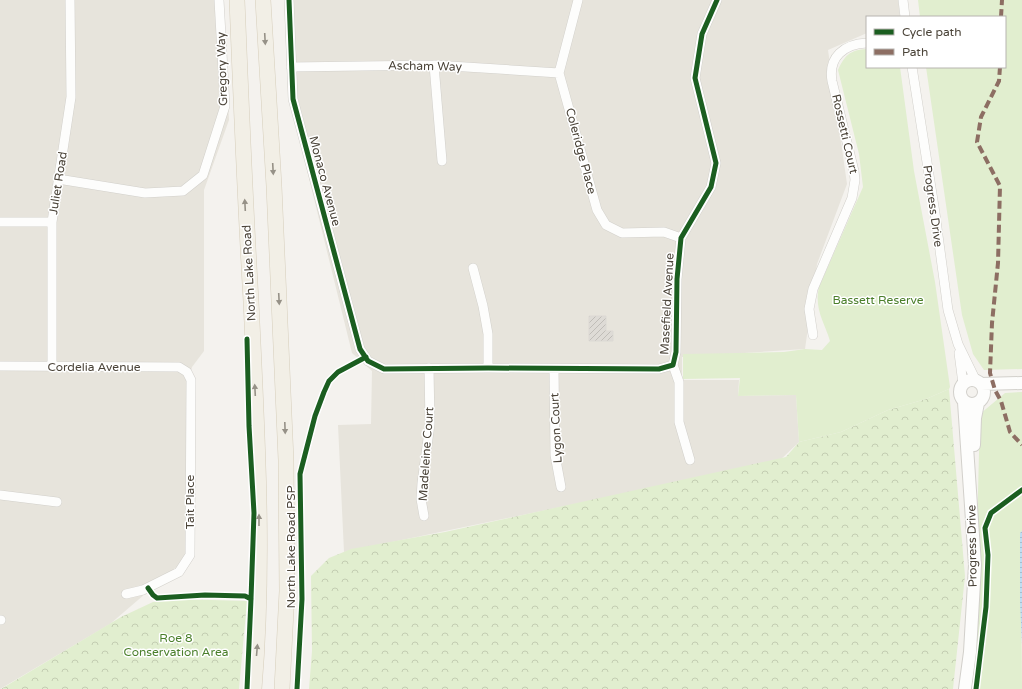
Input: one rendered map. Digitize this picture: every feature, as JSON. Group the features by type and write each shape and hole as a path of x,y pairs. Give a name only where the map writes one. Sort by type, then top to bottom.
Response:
{"main road":[{"name":"North Lake Road","path":"237,0 244,185 259,462 260,591 254,689"},
{"path":"263,0 274,186 286,460 287,591 282,689"}],"street":[{"name":"Juliet Road","path":"52,366 52,222 71,97 70,0"},
{"name":"Gregory Way","path":"58,179 145,193 183,191 203,175 225,106 219,0"},
{"name":"Monaco Avenue","path":"289,0 293,99 360,349 368,361"},
{"path":"559,73 578,0"},
{"name":"Masefield Avenue","path":"368,361 384,369 659,369 673,365 676,352 677,280 681,238 711,187 716,163 695,78 702,34 717,0"},
{"path":"903,0 905,16"},
{"name":"Rossetti Court","path":"814,335 809,309 813,289 852,198 855,180 832,81 832,69 835,58 842,51 852,45 866,43"},
{"name":"Ascham Way","path":"292,67 434,65 559,73"},
{"path":"434,65 442,161"},
{"name":"Progress Drive","path":"912,68 935,212 948,310 958,344 964,384"},
{"name":"Coleridge Place","path":"559,73 597,210 606,225 622,233 664,232 681,238"},
{"path":"0,222 52,222"},
{"path":"473,268 483,306 488,334 488,368"},
{"name":"Progress Drive","path":"958,344 978,382"},
{"path":"673,365 679,382 679,422 690,460"},
{"name":"Cordelia Avenue","path":"0,366 179,367 187,372"},
{"name":"Madeleine Court","path":"424,516 421,499 430,424 429,368"},
{"name":"Lygon Court","path":"554,369 555,456 561,487"},
{"name":"Tait Place","path":"126,594 143,590 179,572 190,555 191,380 187,372"},
{"path":"1005,383 981,400 971,405 964,402 960,397 960,390 964,384 970,380 978,382 1022,383"},
{"path":"978,382 984,389 981,400"},
{"name":"Progress Drive","path":"972,689 977,653 981,593 980,517 974,442 975,418 981,400"},
{"name":"Progress Drive","path":"964,402 975,564 970,652 965,689"},
{"path":"0,495 57,502"}],"shaded area":[{"path":"0,0 223,0 229,120 204,190 204,351 192,367 186,388 187,553 180,564 110,624 0,689"},
{"path":"284,0 898,0 900,16 866,16 866,33 828,50 847,184 817,264 805,349 682,357 682,380 739,380 738,396 796,395 799,442 778,462 344,552 338,425 371,424 372,371 352,353 288,93"}],"green space":[{"path":"918,0 1022,0 1022,369 984,370 973,354 962,315 926,68 1006,68 1006,16 920,16"},
{"name":"Bassett Reserve","path":"866,49 866,68 900,68 914,171 935,282 950,387 949,389 926,399 888,410 841,432 799,442 796,395 738,396 740,378 683,379 683,354 784,352 805,349 822,350 830,341 820,315 818,302 819,287 863,187 859,154 838,70 846,57 852,52"},
{"path":"949,389 965,576 953,689 309,689 312,651 311,576 329,558 351,549 445,532 786,457 799,442 841,432 888,410 926,399"},
{"path":"1022,392 1022,531 1020,533 1022,689 973,689 980,414 1005,393"},
{"name":"Roe 8 Conservation Area","path":"176,599 247,601 239,689 1,689 121,617 153,602"}],"water":[{"path":"1022,531 1022,645 1020,602 1020,533"}],"building":[{"path":"589,316 606,316 606,331 613,331 613,341 589,341"}],"marked path":[{"path":"1001,16 1002,0"},
{"path":"1000,68 999,81 981,117 977,142 1000,186 998,263 992,323 990,373 995,390 1001,401 1010,432 1022,445"}],"cycle path":[{"path":"289,0 293,99 360,349 368,361 384,369 659,369 673,365 676,352 677,279 681,238 711,187 716,163 695,78 702,34 717,0"},
{"path":"247,339 249,426 254,513 247,689"},
{"name":"North Lake Road PSP","path":"297,689 302,599 300,474 315,416 329,381 338,372 366,357"},
{"path":"976,689 986,607 988,555 985,528 991,513 1022,490"},
{"path":"148,588 157,598 205,595 245,596 251,599"}]}
